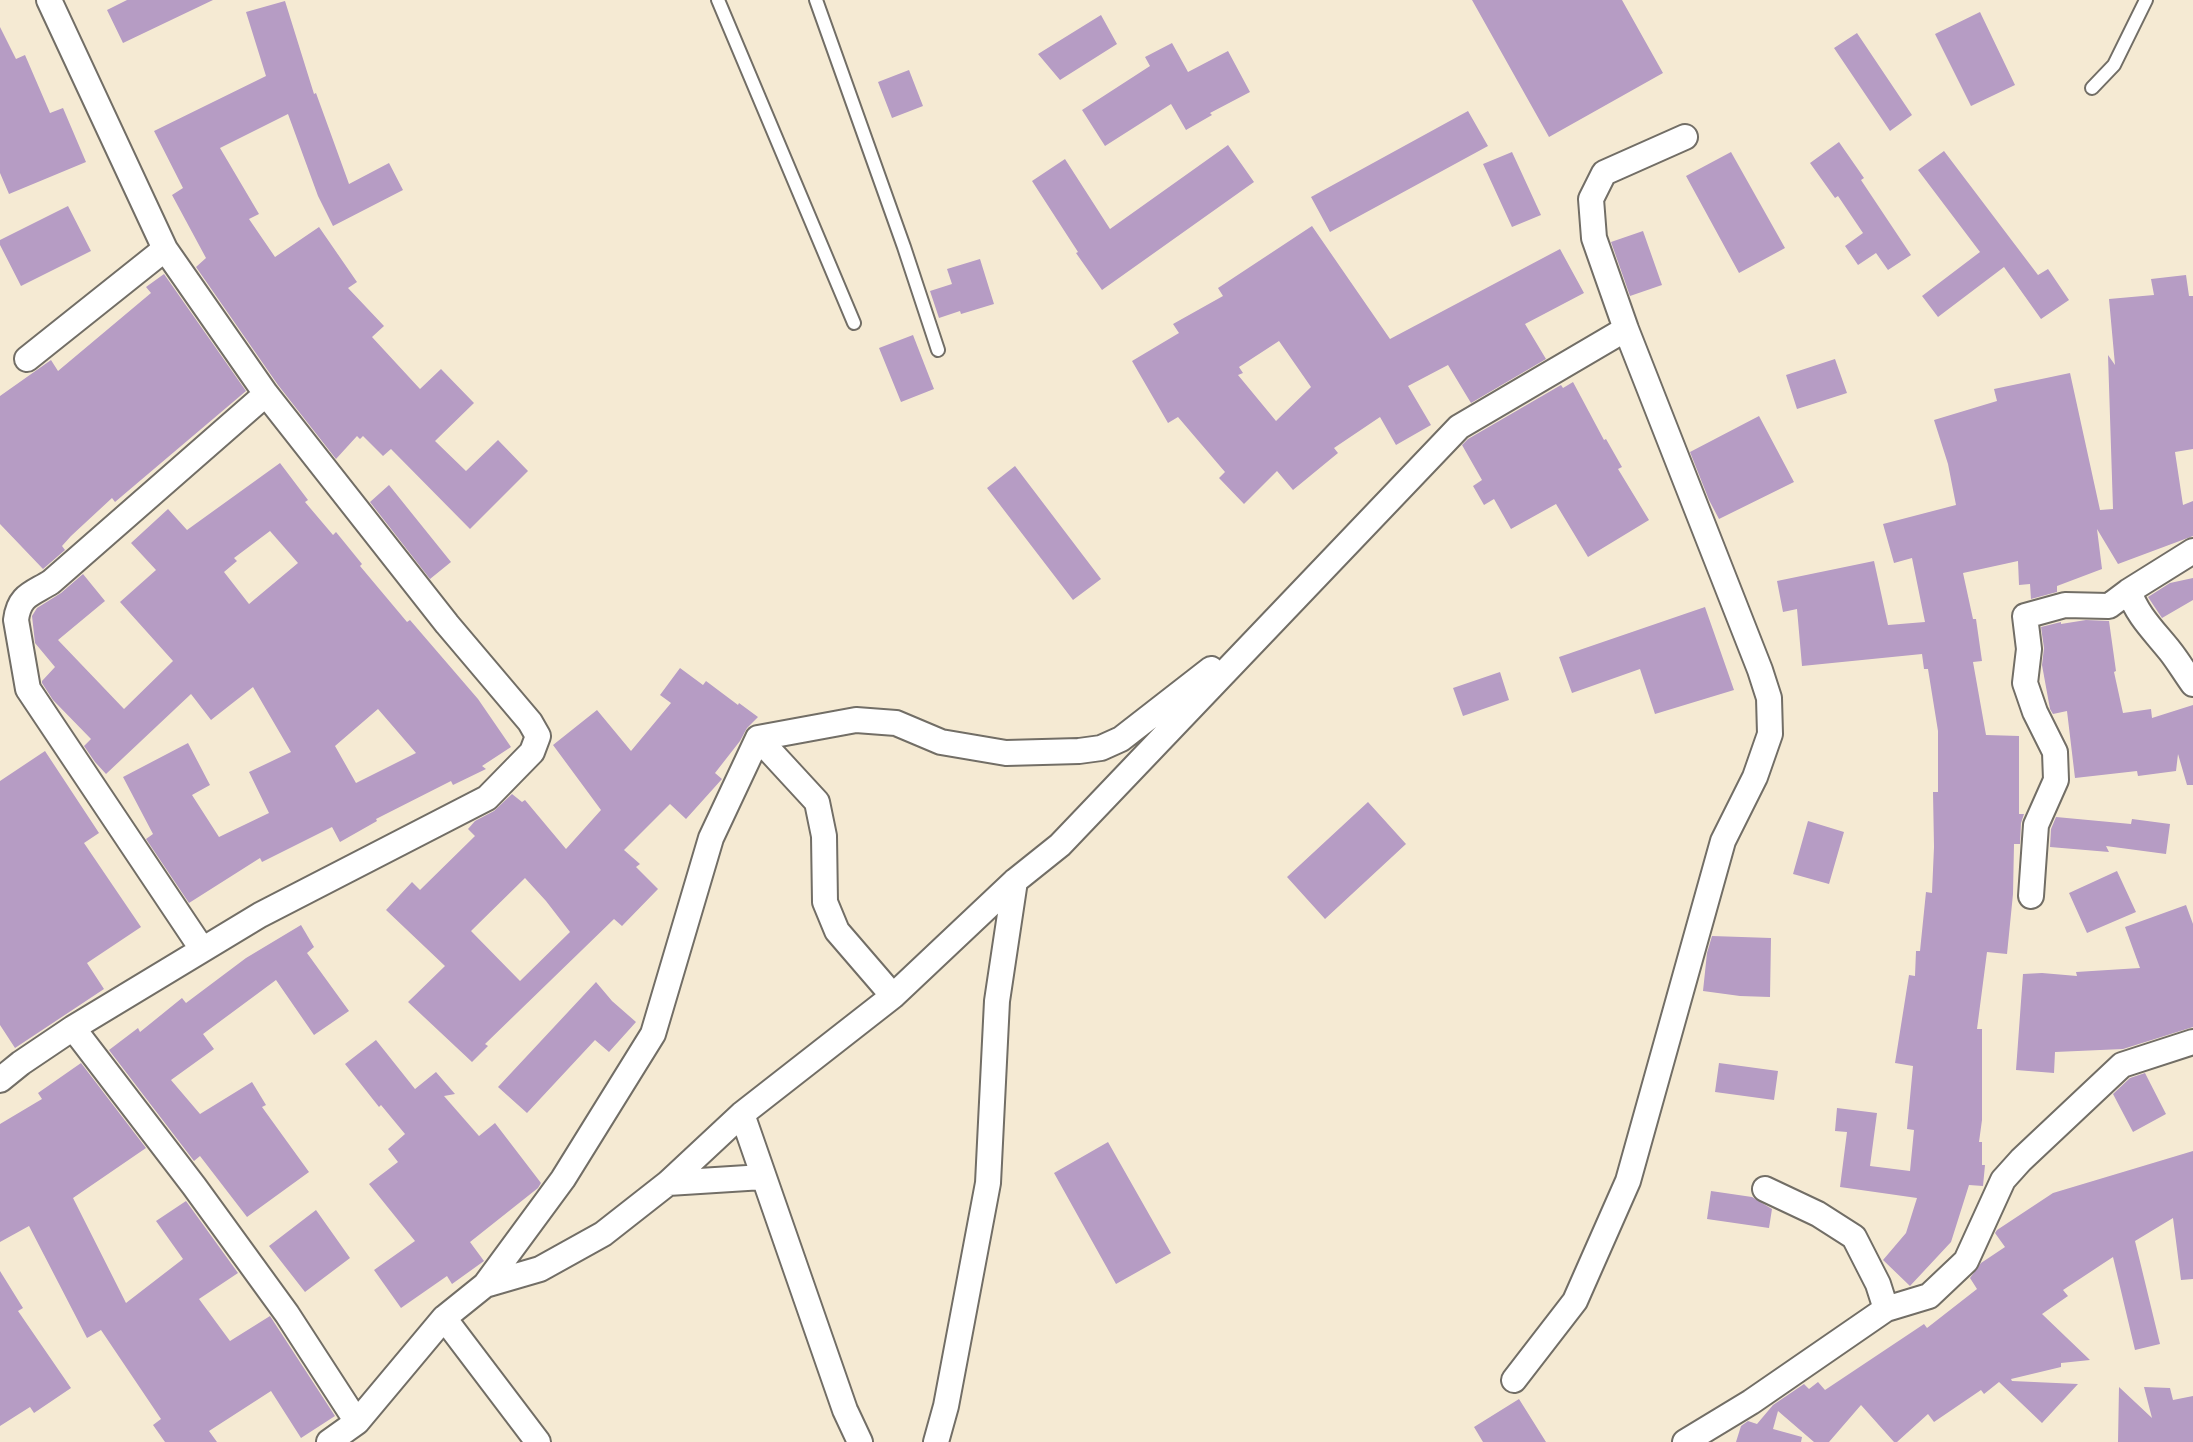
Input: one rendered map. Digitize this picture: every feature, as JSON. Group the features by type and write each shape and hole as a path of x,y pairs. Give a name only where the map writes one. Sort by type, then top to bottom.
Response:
{"street":[{"path":"0,1080 73,1028 260,915 487,798 532,752 538,736 530,722 447,624 266,394 165,249 49,0"},
{"path":"1514,1380 1575,1301 1628,1181 1723,841 1755,777 1770,734 1769,698 1760,670 1626,329 1594,238 1591,199 1604,173 1685,137"},
{"path":"27,359 165,249"},
{"path":"485,1285 540,1269 603,1234 668,1183 742,1114 893,996 1015,881 1060,845 1459,427 1626,329"},
{"path":"202,949 28,689 17,610 22,600 51,582 266,394"},
{"path":"2031,896 2036,825 2056,780 2055,752 2025,683 2029,649 2025,616 2065,605 2109,606 2193,551"},
{"path":"2129,591 2142,619 2193,684"},
{"path":"758,738 856,720 896,723 941,742 1006,753 1101,748 1121,739 1268,625"},
{"path":"758,738 817,802 824,836 825,902 837,931 893,996"},
{"path":"329,1442 357,1422 444,1318 485,1285 563,1179 653,1034 711,838 758,738"},
{"path":"936,1442 946,1406 988,1183 997,1001 1015,881"},
{"path":"73,1028 287,1314 357,1422"},
{"path":"1685,1442 1751,1402 1886,1309 1929,1296 1966,1261 2003,1180 2021,1160 2122,1065 2193,1042"},
{"path":"742,1114 845,1410 860,1442"},
{"path":"668,1183 763,1177"},
{"path":"1765,1189 1818,1214 1854,1237 1878,1284 1886,1309"},
{"path":"444,1318 538,1442"}],"lane":[{"path":"718,0 854,323"},
{"path":"816,0 938,350"},
{"path":"2092,88 2114,65 2146,0"}],"building":[{"path":"127,0 213,0 123,43 107,10"},
{"path":"1472,0 1622,0 1663,73 1549,137"},
{"path":"285,1 314,94 349,184 389,163 403,190 333,226 318,196 288,114 220,148 259,214 249,219 275,257 319,227 357,282 348,288 384,326 372,337 420,389 441,369 474,403 435,441 466,471 498,440 528,471 470,529 391,449 383,456 363,436 360,439 357,436 336,459 278,385 196,267 206,258 172,195 183,188 154,131 266,76 246,12"},
{"path":"1980,12 2015,85 1971,106 1935,34"},
{"path":"1101,15 1117,44 1060,80 1038,54"},
{"path":"0,27 16,59 25,55 50,113 63,108 86,162 9,194 0,173"},
{"path":"1857,33 1912,115 1890,131 1834,48"},
{"path":"1172,43 1188,72 1228,51 1250,92 1186,130 1171,104 1105,146 1082,110 1150,66 1145,57"},
{"path":"909,70 923,106 892,118 878,82"},
{"path":"1468,111 1488,146 1330,232 1311,197"},
{"path":"1839,142 1911,255 1888,270 1876,253 1858,265 1845,246 1863,233 1838,196 1835,198 1810,163"},
{"path":"1228,145 1254,182 1102,290 1032,181 1065,159 1110,229"},
{"path":"1944,151 2038,275 2048,269 2069,300 2041,319 2004,267 1938,317 1922,296 1980,252 1918,170"},
{"path":"1512,152 1541,215 1512,227 1483,164"},
{"path":"1731,152 1785,248 1739,273 1686,176"},
{"path":"68,206 91,251 21,286 0,240"},
{"path":"1312,226 1390,339 1560,249 1584,293 1525,324 1546,359 1471,403 1448,365 1408,386 1431,425 1396,445 1380,417 1334,448 1338,453 1293,490 1277,471 1244,504 1219,478 1225,472 1178,417 1168,423 1132,361 1179,333 1173,324 1223,296 1218,288","holes":["1279,341 1311,387 1276,421 1238,375 1243,373 1239,367"]},
{"path":"1643,231 1662,285 1630,296 1611,242"},
{"path":"980,259 994,304 939,318 930,291 952,284 947,269"},
{"path":"164,274 246,391 115,502 112,498 71,536 62,546 65,550 43,569 0,524 0,396 51,360 58,371 151,293 146,287"},
{"path":"2186,275 2189,296 2193,296 2193,449 2175,452 2183,505 2193,501 2193,536 2118,564 2097,529 2102,569 2057,586 2057,592 2031,599 2030,584 2019,585 2018,561 1963,573 1973,619 1976,619 1982,661 1973,662 1986,735 2019,736 2019,814 2024,814 2020,844 2014,844 2007,954 1987,952 1977,1029 1982,1029 1982,1120 1979,1142 1982,1142 1982,1165 1985,1165 1983,1186 1969,1185 1951,1242 1910,1286 1883,1260 1906,1233 1917,1198 1840,1187 1847,1132 1835,1131 1837,1108 1877,1113 1870,1166 1910,1171 1914,1130 1907,1129 1913,1066 1895,1063 1909,975 1915,976 1916,951 1920,951 1926,892 1932,893 1933,792 1938,792 1938,731 1928,669 1924,669 1922,654 1802,666 1797,609 1783,612 1777,581 1874,561 1888,625 1925,622 1912,558 1894,563 1883,524 1956,505 1948,464 1934,420 1997,401 1994,389 2070,373 2100,510 2113,509 2108,355 2115,365 2109,299 2154,295 2151,279"},
{"path":"913,335 934,389 901,402 879,348"},
{"path":"1835,359 1847,393 1797,409 1786,375"},
{"path":"1573,382 1622,467 1618,469 1649,520 1588,557 1556,504 1511,529 1494,499 1484,505 1473,486 1482,480 1462,445 1561,385 1563,388"},
{"path":"1759,416 1794,482 1719,519 1690,452"},
{"path":"280,463 308,500 305,502 333,535 336,532 407,622 410,620 478,699 511,747 482,766 486,769 453,785 451,781 376,819 340,842 332,827 262,862 260,858 189,903 146,839 153,834 123,777 188,743 210,785 192,795 219,837 269,813 249,772 291,752 253,687 211,720 191,694 106,774 84,746 91,739 53,700 42,683 55,667 35,643 32,616 37,608 83,574 105,601 58,640 124,709 173,661 120,602 156,570 131,543 168,509 187,530","holes":["270,531 298,563 249,604 224,572 237,561 234,558","378,709 416,753 356,783 335,746"]},
{"path":"1015,466 1101,579 1073,600 987,488"},
{"path":"389,485 451,562 430,579 370,502"},
{"path":"2193,578 2193,600 2162,618 2148,597 2170,583"},
{"path":"1705,607 1734,690 1655,714 1640,669 1572,693 1559,657"},
{"path":"2086,620 2109,621 2114,672 2123,713 2151,709 2152,718 2193,705 2193,785 2187,785 2178,754 2176,771 2138,776 2137,771 2075,778 2067,711 2053,714 2050,709 2042,665 2044,648 2041,627"},
{"path":"680,668 703,685 706,681 758,717 715,773 722,779 686,819 670,804 624,850 640,864 636,867 658,889 622,926 614,919 485,1044 488,1046 472,1062 408,1002 445,966 386,910 412,882 420,890 475,836 468,829 475,821 494,811 512,794 522,802 525,800 566,849 601,810 553,745 597,710 631,751 671,703 660,695","holes":["525,878 570,932 520,981 471,931"]},
{"path":"1500,672 1509,700 1463,716 1453,688"},
{"path":"45,751 99,833 84,843 141,927 87,963 104,989 15,1048 0,1025 0,781"},
{"path":"1368,802 1406,844 1325,919 1287,877"},
{"path":"2056,817 2131,824 2132,819 2170,824 2166,854 2106,846 2109,852 2050,847 2051,829"},
{"path":"1808,821 1844,832 1829,884 1793,874"},
{"path":"2117,871 2136,912 2087,933 2069,893"},
{"path":"2186,905 2193,924 2193,1027 2123,1049 2055,1052 2054,1073 2016,1070 2023,974 2077,976 2076,972 2140,968 2125,927"},
{"path":"301,925 314,947 307,953 349,1011 314,1035 276,980 203,1034 214,1049 171,1080 200,1114 252,1082 266,1105 262,1107 309,1172 247,1217 200,1156 194,1161 109,1050 138,1028 140,1032 182,998 186,1003 246,958"},
{"path":"1712,936 1771,938 1770,997 1703,991"},
{"path":"596,982 636,1022 609,1052 595,1040 527,1113 498,1087"},
{"path":"376,1040 415,1089 436,1072 455,1094 444,1096 479,1136 495,1123 541,1183 470,1242 484,1261 452,1284 447,1276 401,1308 374,1270 415,1241 369,1184 398,1162 388,1149 405,1134 345,1064"},
{"path":"81,1063 146,1148 73,1198 126,1303 183,1259 156,1221 186,1201 238,1273 199,1299 230,1341 270,1316 335,1416 301,1438 271,1391 209,1431 217,1442 165,1442 153,1425 161,1419 101,1330 87,1338 29,1226 0,1242 0,1124 42,1099 38,1093"},
{"path":"1719,1063 1778,1071 1774,1100 1715,1092"},
{"path":"2145,1073 2166,1114 2133,1132 2113,1094 2130,1078"},
{"path":"1108,1142 1171,1253 1116,1284 1054,1173"},
{"path":"2193,1151 2193,1279 2181,1280 2173,1218 2135,1241 2160,1344 2135,1350 2113,1257 2063,1290 2068,1296 2042,1314 2090,1360 2061,1363 2061,1367 2011,1379 2078,1384 2042,1423 1999,1382 1984,1394 1981,1390 1934,1422 1928,1414 1897,1442 1861,1405 1829,1442 1814,1442 1778,1411 1773,1429 1802,1437 1801,1442 1736,1442 1741,1426 1748,1421 1757,1424 1773,1405 1804,1384 1809,1389 1818,1382 1825,1390 1924,1324 1927,1328 1977,1289 1970,1278 1981,1263 2005,1247 1995,1233 1997,1230 2053,1193"},
{"path":"1711,1191 1752,1197 1772,1209 1769,1228 1707,1219"},
{"path":"316,1210 350,1258 305,1292 269,1246"},
{"path":"0,1271 23,1308 18,1311 71,1388 34,1413 30,1407 0,1426"},
{"path":"2119,1387 2152,1418 2144,1387 2170,1388 2173,1400 2193,1396 2193,1442 2118,1442"},
{"path":"1519,1399 1546,1442 1483,1442 1474,1427"}]}
